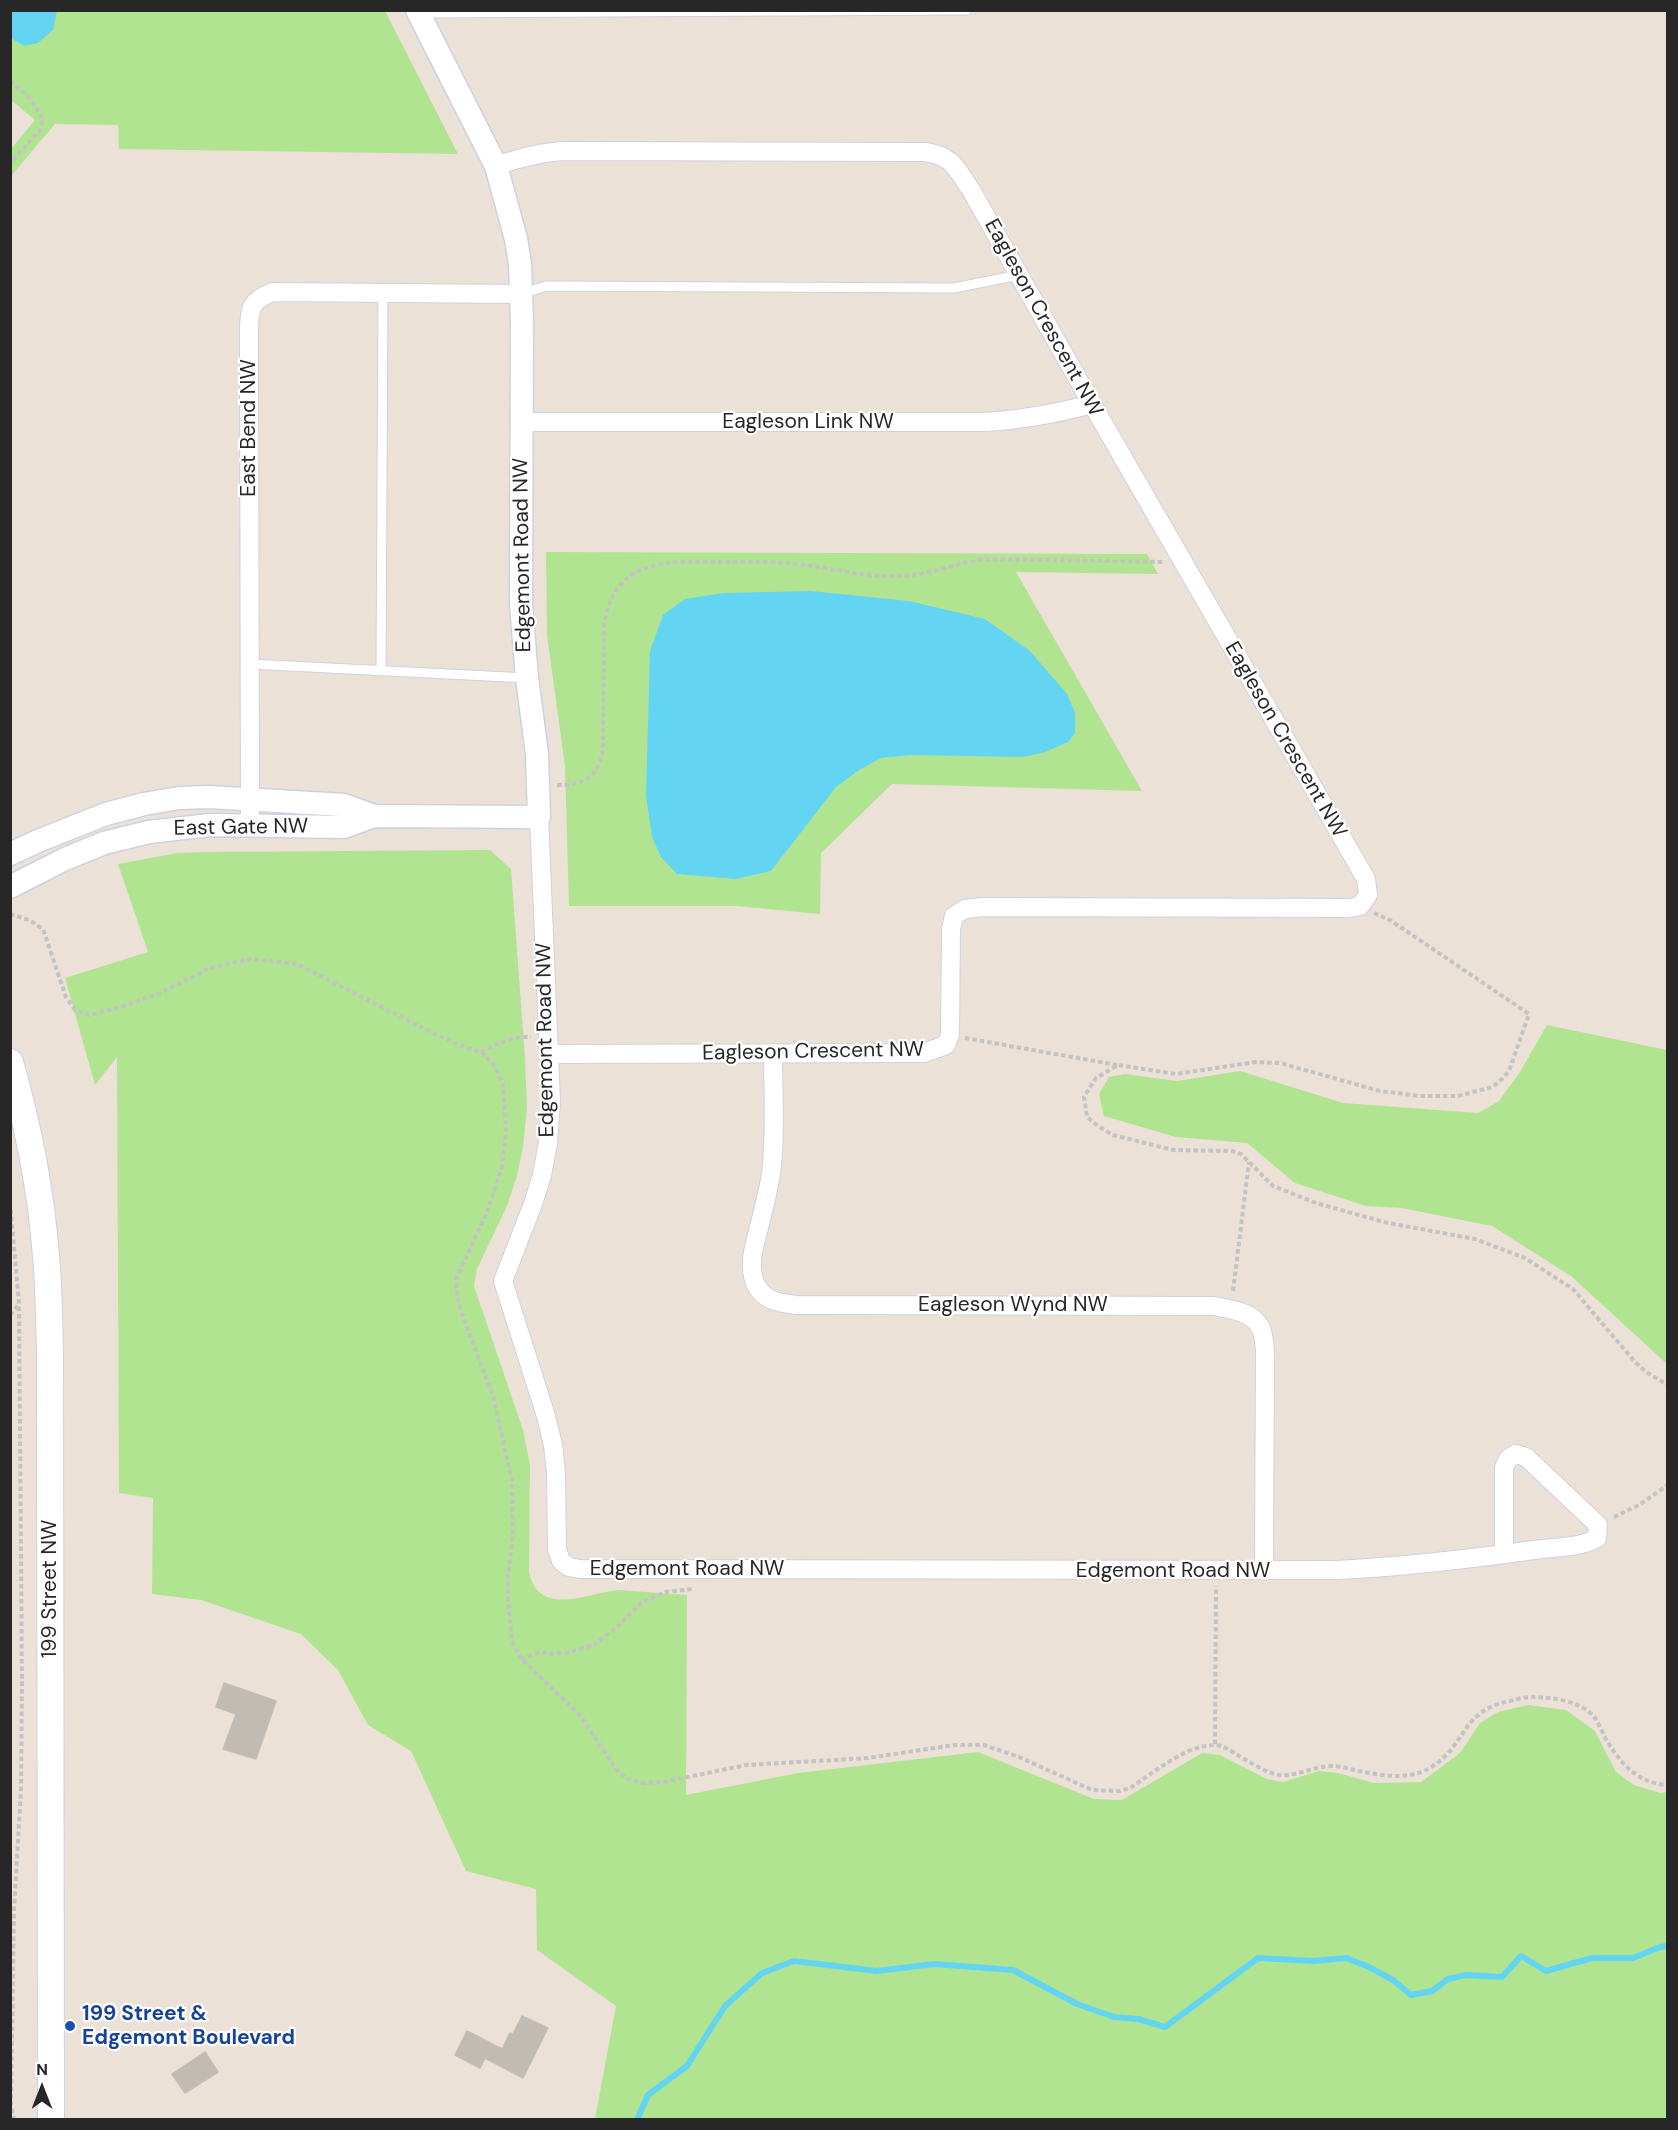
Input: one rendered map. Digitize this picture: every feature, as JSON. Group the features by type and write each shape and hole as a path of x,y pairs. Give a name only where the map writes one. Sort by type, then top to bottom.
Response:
{"main road":[{"name":"199 Street NW","path":"10,1062 29,1141 39,1199 46,1256 50,1352 51,2120"}],"street":[{"name":"Edgemont Road NW","path":"418,12 496,166 516,239 521,294 520,604 539,786 550,1102 549,1132 542,1175 503,1281 553,1445 561,1562 569,1567 580,1569 1264,1571 1399,1567 1587,1543 1597,1538 1598,1525"},
{"name":"Eagleson Crescent NW","path":"496,166 526,155 565,151 913,152 940,154 952,160 1366,879 1368,895 1360,906 1349,908 983,907 965,909 954,916 951,929 950,1035 946,1045 924,1053 773,1053 548,1046"},
{"name":"East Bend NW","path":"250,826 249,315 253,304 260,296 273,292 521,294"},
{"name":"Eagleson Link NW","path":"522,422 984,422 1021,420 1056,414 1092,404"},
{"name":"East Gate NW","path":"10,854 95,818 144,804 179,798 209,797 344,806 374,816 539,817"},
{"name":"East Gate NW","path":"10,887 65,859 104,843 149,832 210,825 344,827 374,816"},
{"name":"Eagleson Wynd NW","path":"773,1053 771,1174 751,1268 762,1295 777,1303 797,1305 1202,1306 1233,1309 1252,1318 1262,1331 1266,1350 1264,1571"},
{"path":"1504,1554 1504,1468 1509,1459 1516,1454 1526,1457 1598,1525"}],"lane":[{"path":"418,12 967,10"},
{"path":"521,294 546,285 954,288 1019,275"},
{"path":"381,671 383,293"},
{"path":"250,664 526,678"}],"path":[{"path":"10,81 30,99 43,120 43,126 10,164"},
{"path":"539,786 579,783 589,779 596,772 603,750 604,625 607,609 621,583 647,567 672,561 774,562 880,576 902,576 986,559 1183,562"},
{"path":"950,1035 1176,1074 1248,1063 1280,1063 1380,1091 1420,1096 1458,1096 1493,1087 1509,1071 1529,1014 1390,920 1360,906"},
{"path":"10,914 29,920 43,929 66,997 75,1010 89,1015 158,994 210,968 251,959 263,960 297,964 425,1029 461,1046 481,1052 492,1062 503,1084 506,1130 502,1167 487,1212 456,1279 458,1303 493,1396 512,1481 513,1535 508,1577 512,1641 529,1669 580,1715 616,1769 627,1779 643,1783 664,1782 746,1765 868,1758 954,1745 984,1745 1019,1756 1092,1790 1120,1791 1130,1788 1186,1751 1215,1744 1275,1774 1289,1775 1320,1767 1335,1766 1382,1776 1408,1776 1431,1767 1447,1755 1474,1717 1493,1704 1528,1697 1552,1698 1580,1707 1594,1717 1620,1762 1629,1771 1647,1780 1668,1785"},
{"path":"481,1052 503,1041 520,1036 548,1046"},
{"path":"1118,1065 1096,1078 1084,1097 1087,1117 1113,1135 1173,1150 1232,1151 1241,1154 1273,1186 1316,1203 1388,1223 1475,1239 1525,1258 1573,1289 1635,1362 1646,1372 1668,1385"},
{"path":"1233,1309 1233,1288 1249,1161"},
{"path":"10,1202 19,1303 22,1683 21,1789 14,1910 11,2105 14,2120"},
{"path":"10,1315 19,1303"},
{"path":"1598,1525 1639,1505 1668,1485"},
{"path":"521,1659 539,1652 552,1654 570,1652 594,1645 618,1626 641,1603 665,1592 695,1589 694,1569"},
{"path":"1215,1571 1215,1744"}],"green space":[{"path":"11,11 385,11 458,154 119,149 118,125 55,124 11,176 11,149 35,120 11,100"},
{"path":"546,552 1147,554 1158,574 1016,572 1142,791 892,784 821,853 820,914 737,906 569,906 565,766 547,635"},
{"path":"490,850 511,869 527,1108 517,1176 507,1206 477,1269 474,1286 523,1430 530,1465 529,1572 535,1586 543,1595 554,1599 580,1598 619,1590 687,1595 686,1795 798,1773 978,1752 1094,1799 1122,1800 1202,1753 1220,1755 1267,1779 1283,1782 1319,1771 1338,1773 1374,1783 1421,1782 1460,1753 1480,1723 1498,1712 1528,1705 1566,1710 1595,1731 1616,1772 1634,1785 1660,1793 1667,1792 1667,2119 595,2119 616,2006 537,1950 536,1889 466,1871 411,1751 368,1725 338,1670 301,1634 201,1600 152,1594 153,1498 119,1493 117,1057 95,1085 65,978 148,952 118,864 178,853 202,852"},
{"path":"1547,1025 1667,1050 1667,1364 1571,1276 1492,1226 1402,1208 1366,1206 1295,1183 1247,1143 1176,1137 1104,1116 1099,1094 1109,1077 1125,1074 1177,1081 1240,1071 1343,1103 1478,1113 1499,1101 1520,1072"}],"water":[{"path":"10,11 57,11 53,30 38,43 24,46 11,38"},
{"path":"811,591 909,601 985,619 1030,651 1067,694 1075,713 1075,733 1068,742 1045,752 1024,757 911,755 881,758 859,770 836,787 771,871 736,879 677,874 661,857 652,837 646,796 650,651 663,615 685,599 723,593"}],"building":[{"path":"224,1683 276,1701 256,1759 223,1749 236,1714 216,1707"},
{"path":"522,2016 548,2028 523,2078 485,2058 480,2068 455,2055 467,2031 502,2049"},
{"path":"205,2052 218,2072 185,2093 172,2074"}],"waterway":[{"path":"637,2120 648,2095 687,2066 725,2006 762,1973 794,1961 877,1971 934,1964 1013,1970 1077,2004 1114,2017 1138,2019 1165,2027 1258,1958 1314,1961 1346,1958 1393,1980 1411,1995 1432,1991 1448,1979 1466,1975 1502,1977 1521,1956 1546,1971 1592,1958 1633,1958 1668,1946"}],"place":[{"name":"199 Street & Edgemont Boulevard","path":"70,2026"}]}
